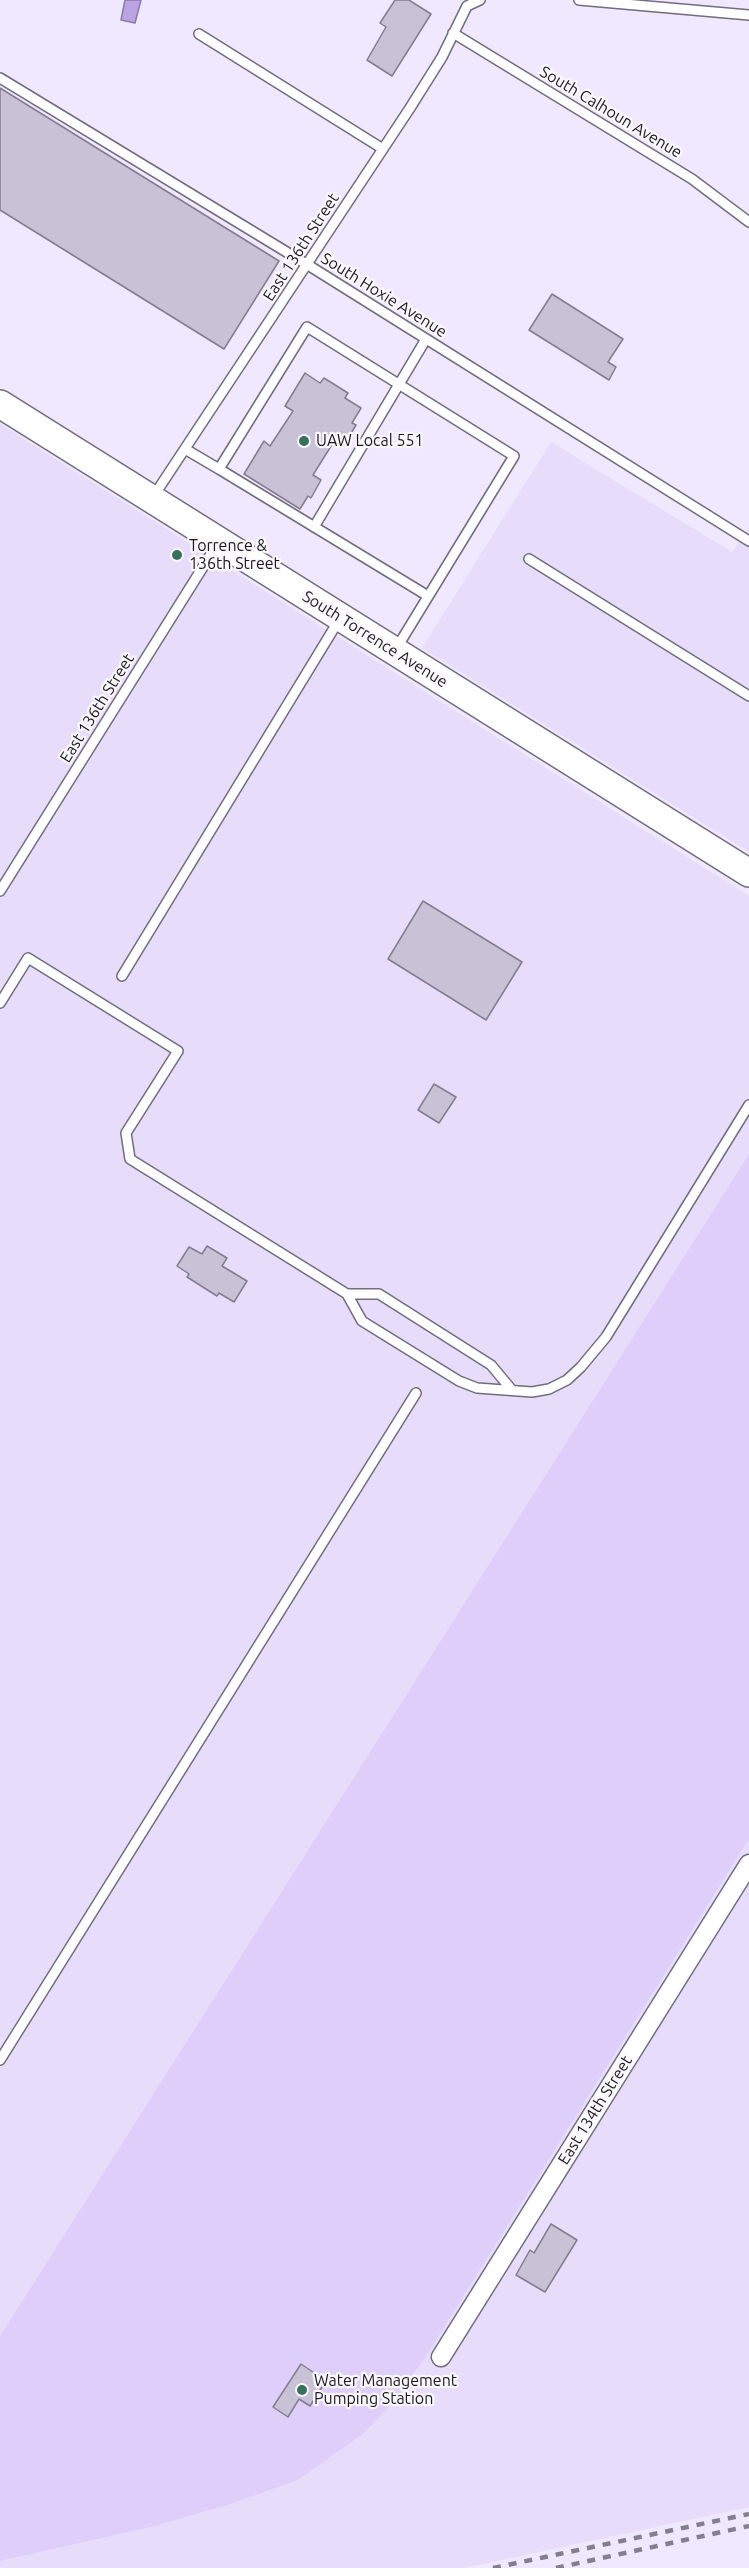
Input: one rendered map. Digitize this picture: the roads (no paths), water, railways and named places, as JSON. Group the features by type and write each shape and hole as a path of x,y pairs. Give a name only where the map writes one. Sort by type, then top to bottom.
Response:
{"main road":[{"name":"South Torrence Avenue","path":"0,404 749,873"}],"street":[{"name":"East 134th Street","path":"441,2357 749,1864"}],"lane":[{"name":"East 136th Street","path":"152,499 308,265 442,57 467,6 480,0"},
{"path":"579,0 749,15"},
{"name":"South Calhoun Avenue","path":"453,33 692,179 749,222"},
{"path":"199,34 383,149"},
{"name":"South Hoxie Avenue","path":"0,78 308,265 749,541"},
{"path":"219,469 307,327 514,456 394,651"},
{"path":"314,526 401,385 426,339"},
{"path":"185,449 428,596"},
{"name":"East 136th Street","path":"0,891 219,542"},
{"path":"529,559 749,696"},
{"path":"122,976 341,618"},
{"path":"0,1003 28,958 178,1051 126,1133 129,1159 347,1294 362,1321 459,1381 477,1389 511,1389 532,1392 549,1389 567,1380 594,1353 749,1105"},
{"path":"347,1294 379,1294 491,1365 511,1389"},
{"path":"0,2060 416,1393"}],"railway":[{"path":"493,2568 749,2514"},
{"path":"556,2568 749,2526"}],"place":[{"name":"UAW Local 551","path":"304,441"},
{"name":"Torrence & 136th Street","path":"177,555"},
{"name":"Water Management Pumping Station","path":"302,2390"}]}
